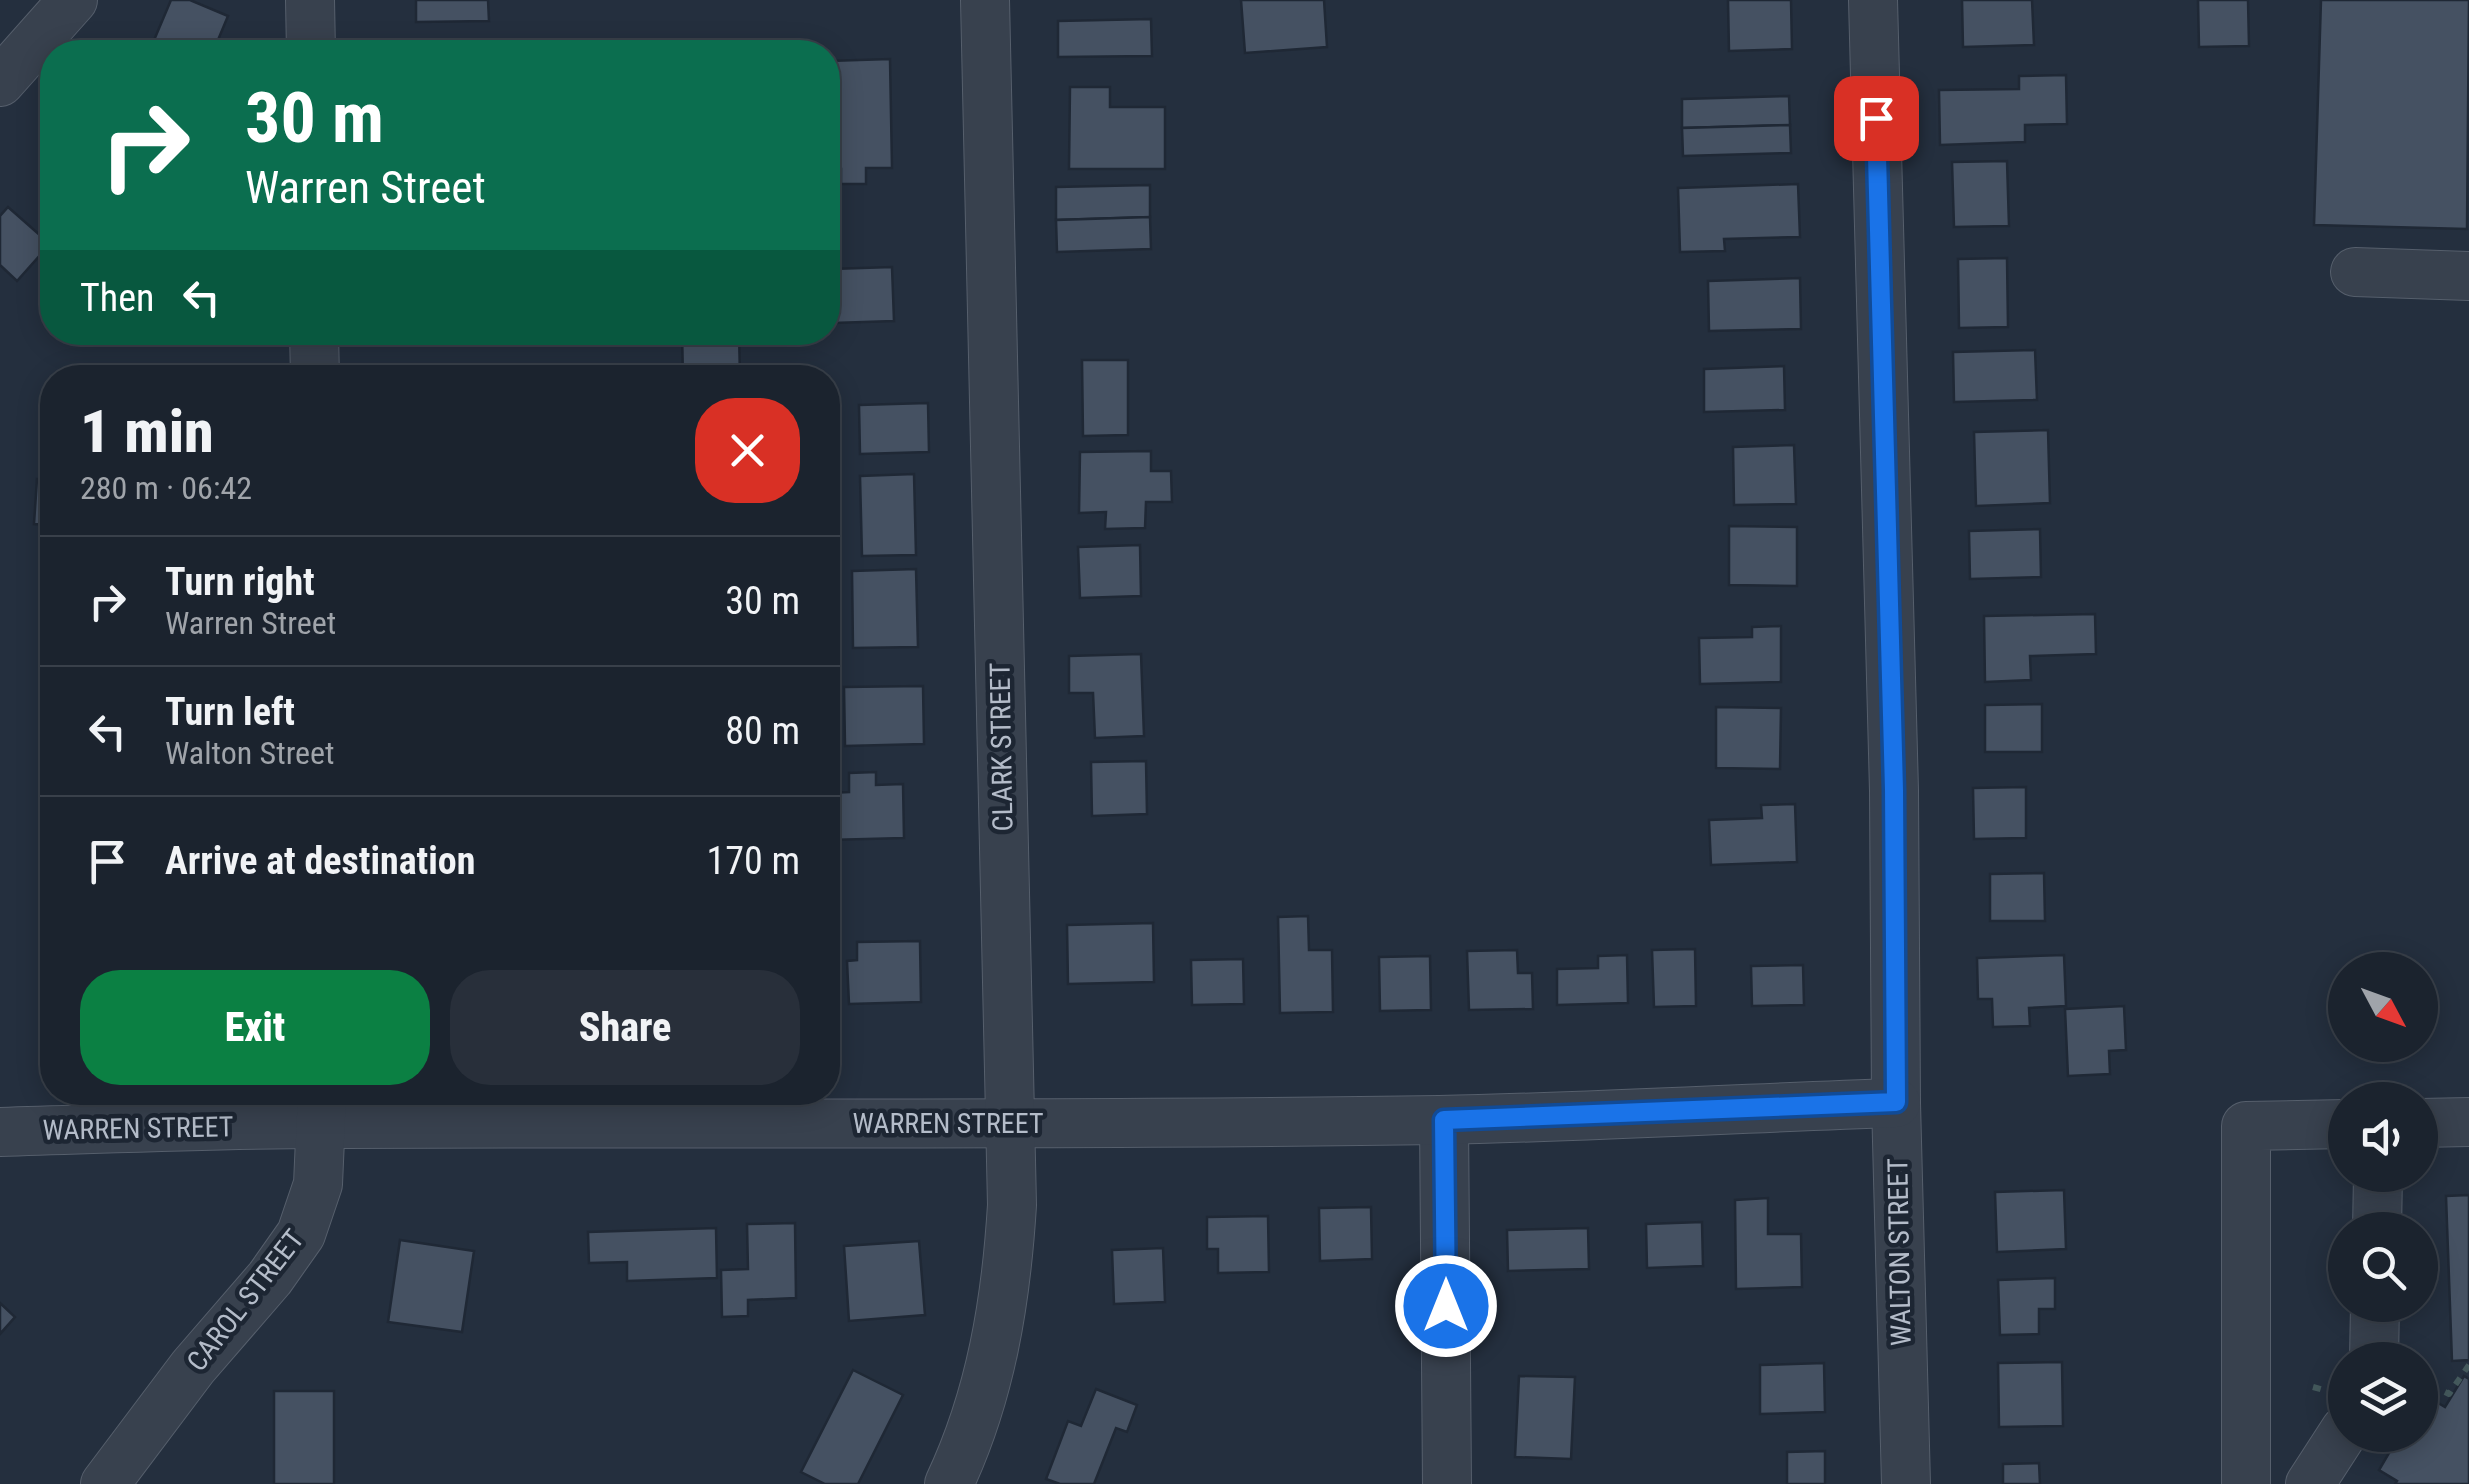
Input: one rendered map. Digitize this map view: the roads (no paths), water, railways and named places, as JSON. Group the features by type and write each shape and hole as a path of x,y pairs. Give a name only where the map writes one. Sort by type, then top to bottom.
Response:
{"street":[{"path":"0,82 73,0"},
{"path":"310,0 311,40"},
{"name":"CLARK STREET","path":"948,1484 992,1369 1008,1276 1012,1206 984,0"},
{"name":"WALTON STREET","path":"1873,0 1894,790 1896,1102 1906,1484"},
{"path":"2355,272 2469,276"},
{"name":"WARREN STREET","path":"0,1132 322,1108 1008,1124 1444,1120 1896,1102"},
{"name":"CAROL STREET","path":"105,1484 301,1234 318,1184 322,1108"},
{"path":"1444,1120 1447,1484"},
{"path":"2438,1122 2469,1122"},
{"path":"2246,1484 2246,1126 2328,1124"},
{"path":"2310,1484 2331,1452"}]}
